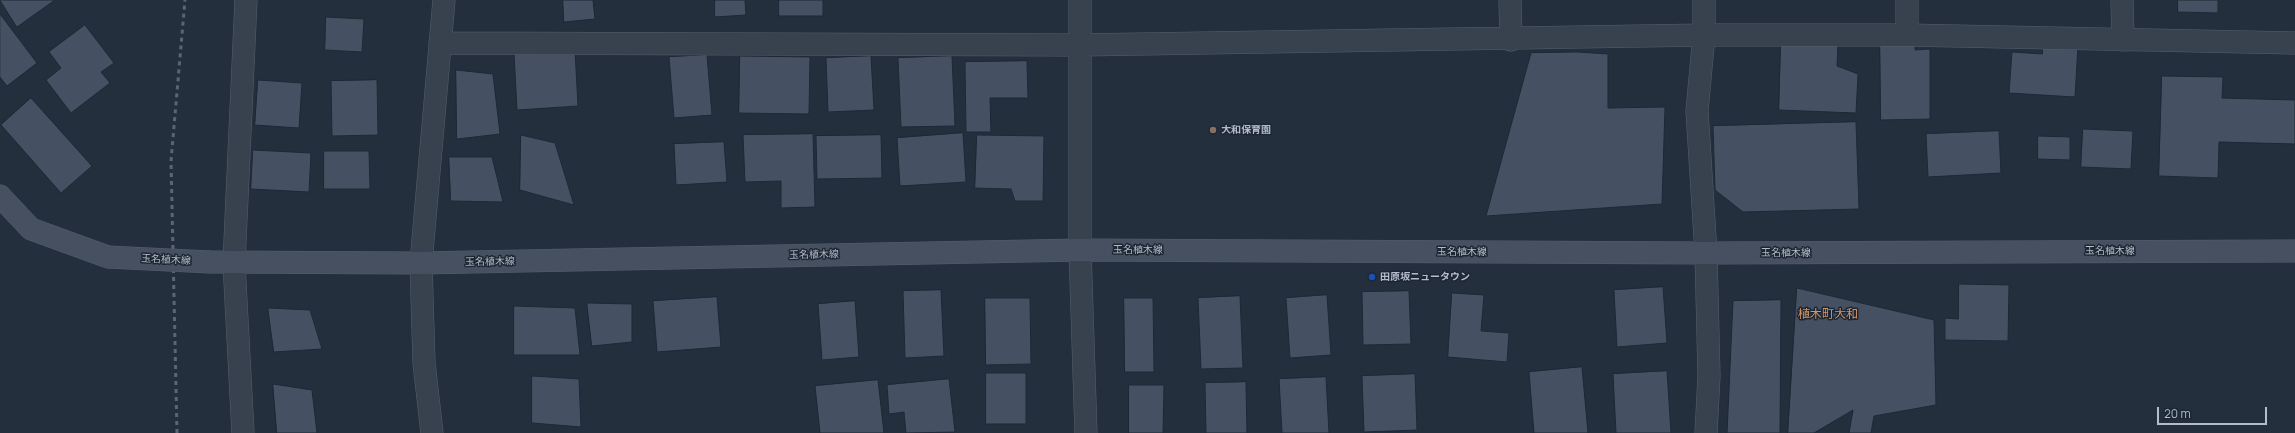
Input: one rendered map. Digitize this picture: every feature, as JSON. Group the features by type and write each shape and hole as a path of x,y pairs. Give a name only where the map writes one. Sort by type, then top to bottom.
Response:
{"main road":[{"name":"玉名植木線","path":"0,196 32,229 108,257 234,263 421,263 1080,250 1706,253 2295,251"}],"street":[{"path":"242,433 234,263 246,0"},
{"path":"432,433 424,363 421,263 444,0"},
{"path":"1080,0 1080,250 1086,433"},
{"path":"1510,0 1511,40"},
{"path":"1704,0 1704,36 1697,111 1706,253 1709,376 1706,433"},
{"path":"1907,0 1907,35"},
{"path":"2122,0 2123,40"},
{"path":"440,43 1080,45 1511,40 1704,36 1907,35 2295,43"}],"building":[{"path":"0,0 55,0 17,27"},
{"path":"563,0 593,0 595,19 564,22"},
{"path":"715,0 745,0 746,15 715,17"},
{"path":"779,0 823,0 823,16 779,16"},
{"path":"2178,0 2218,0 2218,13 2178,12"},
{"path":"0,14 37,63 7,86 0,77"},
{"path":"326,17 364,19 362,52 325,50"},
{"path":"85,25 114,63 101,72 110,83 71,113 46,80 61,68 49,52"},
{"path":"1781,40 1838,43 1837,66 1858,74 1856,113 1779,110"},
{"path":"1880,43 1915,43 1915,50 1930,49 1930,119 1881,120"},
{"path":"2043,44 2078,46 2075,97 2009,93 2012,52 2042,54"},
{"path":"575,50 578,106 517,110 514,53"},
{"path":"1577,52 1608,54 1608,108 1665,107 1662,204 1486,216 1531,53"},
{"path":"707,55 712,115 674,118 669,57"},
{"path":"740,56 810,57 809,114 739,113"},
{"path":"871,56 874,110 828,112 826,58"},
{"path":"952,56 955,126 901,127 898,58"},
{"path":"1027,61 1028,98 990,98 991,132 966,132 965,62"},
{"path":"456,70 493,74 500,134 457,139"},
{"path":"2162,76 2223,77 2222,98 2295,100 2295,144 2219,142 2218,178 2159,176"},
{"path":"258,80 302,83 299,128 255,125"},
{"path":"377,80 378,135 332,136 331,81"},
{"path":"31,98 92,166 61,193 1,125"},
{"path":"1856,122 1859,209 1743,212 1715,190 1713,126"},
{"path":"2083,129 2133,131 2131,169 2081,167"},
{"path":"1999,131 2001,173 1928,177 1926,134"},
{"path":"963,133 966,182 900,186 897,138"},
{"path":"813,134 815,207 781,208 781,181 745,182 743,135"},
{"path":"521,135 555,143 574,205 520,190"},
{"path":"881,135 882,178 817,179 816,136"},
{"path":"977,135 1044,136 1043,201 1015,201 1011,189 975,188"},
{"path":"2038,136 2070,137 2070,160 2038,159"},
{"path":"724,142 727,182 676,185 674,144"},
{"path":"253,150 311,153 309,192 251,189"},
{"path":"324,151 369,151 370,189 324,189"},
{"path":"449,157 492,157 503,202 451,201"},
{"path":"1959,284 2009,285 2008,341 1945,340 1945,318 1958,319"},
{"path":"1663,287 1667,343 1617,347 1614,290"},
{"path":"1797,288 1934,320 1936,405 1874,416 1871,433 1849,433 1853,410 1814,433 1788,433"},
{"path":"941,290 944,356 905,358 903,291"},
{"path":"1409,291 1411,344 1363,345 1362,292"},
{"path":"1452,293 1484,295 1481,331 1509,333 1507,362 1448,357"},
{"path":"1327,295 1331,355 1290,358 1286,298"},
{"path":"1240,296 1243,368 1201,369 1198,298"},
{"path":"717,297 721,347 657,352 653,301"},
{"path":"985,298 1030,298 1031,364 986,365"},
{"path":"1124,298 1153,298 1154,372 1125,372"},
{"path":"1781,300 1780,433 1727,433 1733,301"},
{"path":"855,301 859,357 822,360 818,304"},
{"path":"587,303 632,304 632,342 592,346"},
{"path":"514,306 575,308 580,355 514,355"},
{"path":"268,308 310,310 322,349 274,352"},
{"path":"1582,367 1588,433 1534,433 1529,372"},
{"path":"1667,371 1671,433 1616,433 1613,374"},
{"path":"986,373 1026,373 1026,424 986,424"},
{"path":"1415,374 1417,430 1364,432 1362,376"},
{"path":"532,376 579,379 581,427 532,423"},
{"path":"1326,377 1329,433 1282,433 1279,379"},
{"path":"949,379 955,432 906,433 904,412 889,414 887,385"},
{"path":"878,380 884,433 820,433 815,386"},
{"path":"1246,382 1247,433 1206,433 1205,383"},
{"path":"273,384 312,390 317,433 277,433"},
{"path":"1129,385 1164,385 1163,433 1129,433"}],"railway":[{"path":"177,433 171,161 185,0"}],"place":[{"name":"大和保育園","path":"1213,130"},
{"name":"田原坂ニュータウン","path":"1372,277"}],"district":[{"name":"植木町大和","path":"1828,315"}]}
